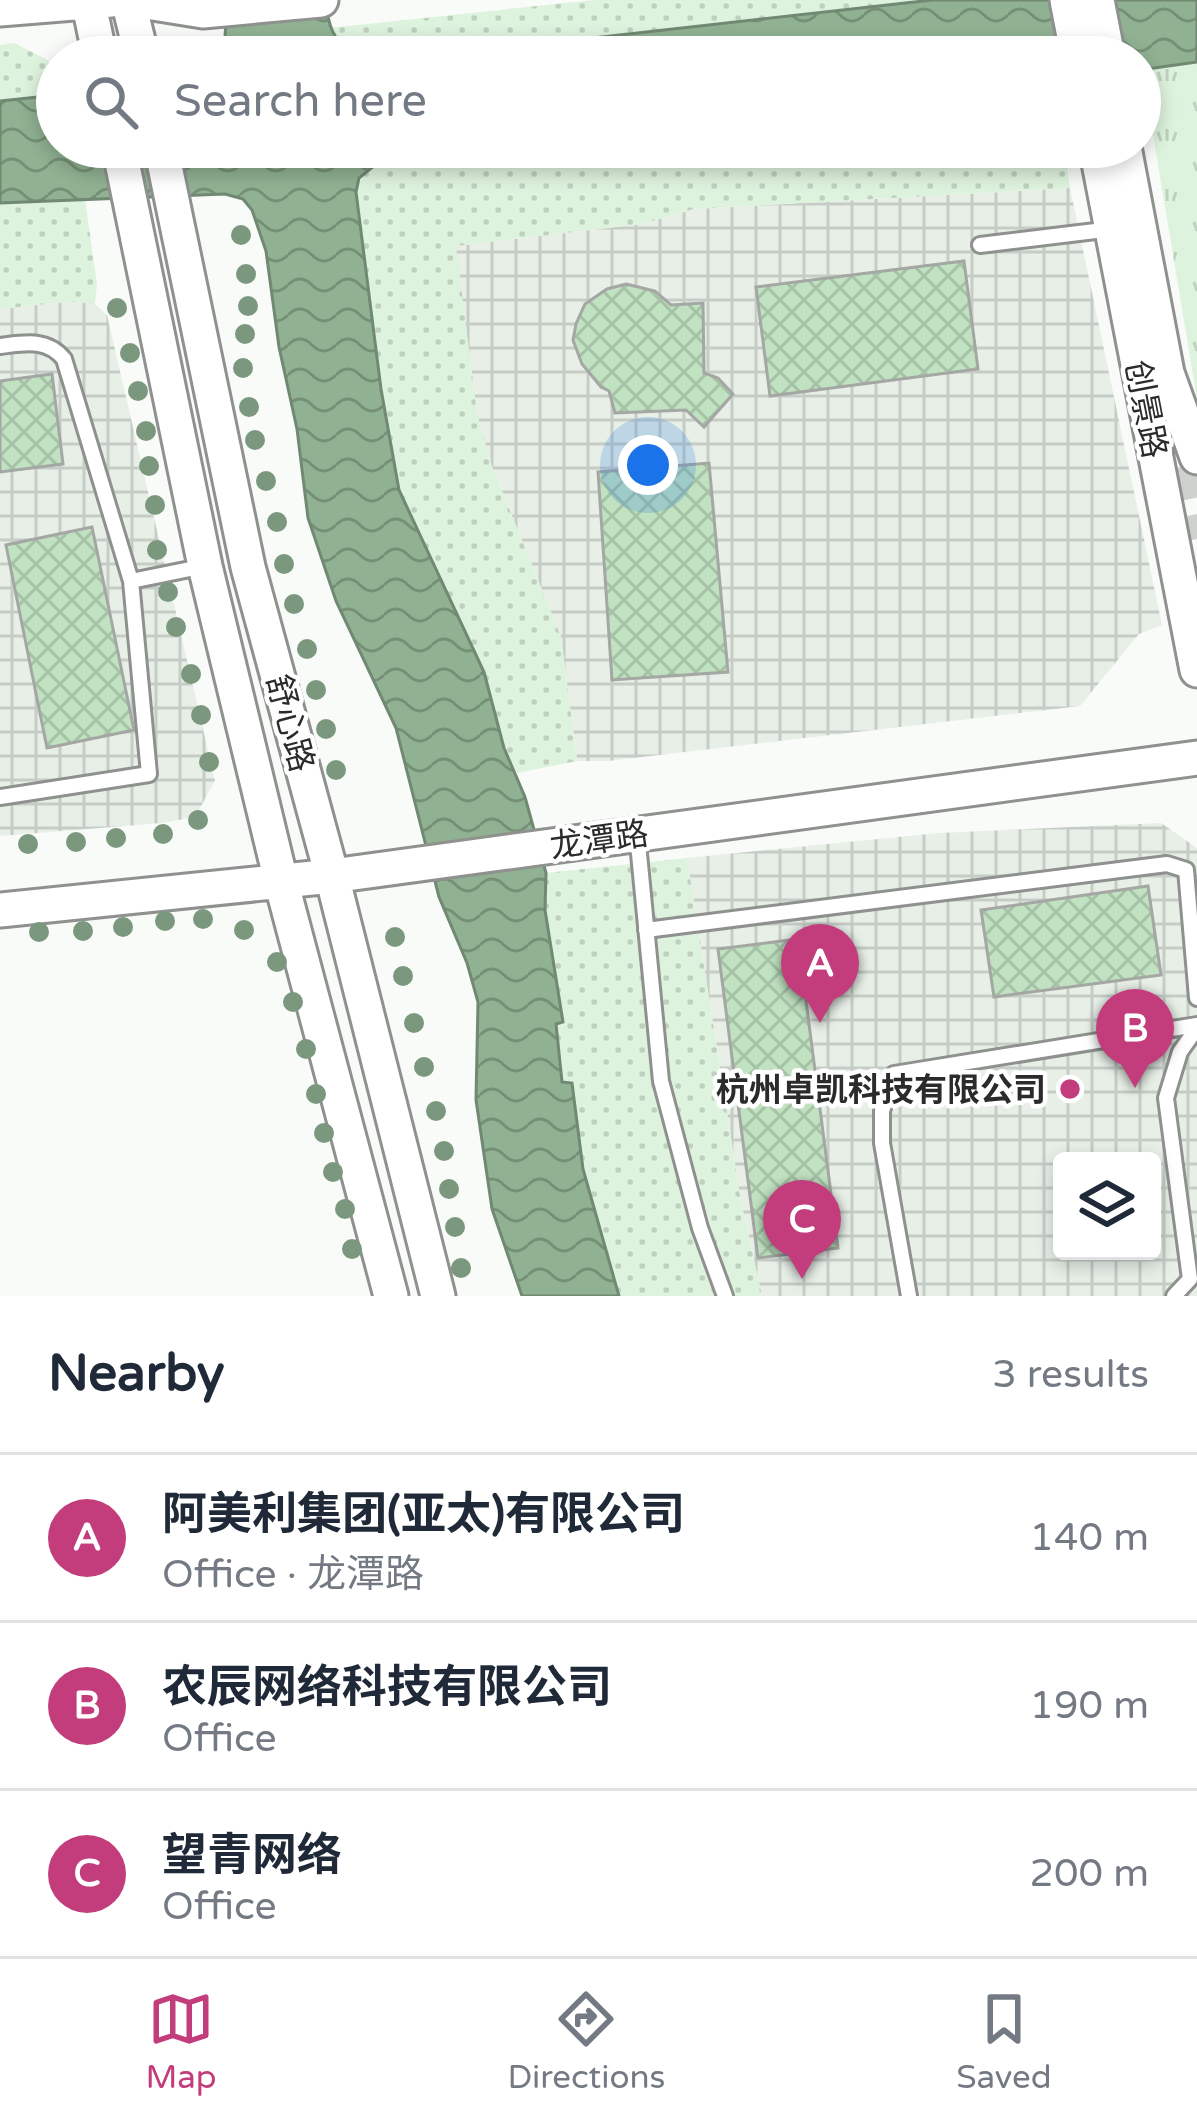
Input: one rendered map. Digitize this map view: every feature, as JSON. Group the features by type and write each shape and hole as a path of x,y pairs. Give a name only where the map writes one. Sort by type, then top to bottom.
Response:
{"street":[{"path":"0,9 111,0"},
{"path":"138,36 131,0 203,11 321,0"},
{"path":"1067,0 1074,36"},
{"path":"1097,0 1104,36"},
{"path":"88,1 96,36"},
{"name":"舒心路","path":"123,168 205,566 281,881 391,1296"},
{"name":"舒心路","path":"165,168 248,568 438,1296"},
{"name":"创景路","path":"1100,168 1192,603 1197,670"},
{"name":"创景路","path":"1128,168 1168,373 1197,457"},
{"name":"龙潭路","path":"0,910 332,876 1197,758"}],"lane":[{"path":"980,245 1112,230"},
{"path":"0,346 32,342 54,347 64,359 131,581 149,774 0,797"},
{"path":"131,581 205,566"},
{"path":"637,833 661,1081 700,1228 725,1296"},
{"path":"646,931 1168,864 1186,870 1197,998"},
{"path":"1174,1296 1190,1279 1189,1210 1166,1098 1180,1052 1197,1027"},
{"path":"909,1296 882,1143 882,1111 894,1074 1197,1027"}],"shaded area":[{"path":"1070,188 1162,625 1139,634 1080,706 577,761 561,637 491,464 477,414 455,246 641,224 694,209"},
{"path":"73,301 95,304 107,315 215,781 195,817 0,836 0,309"},
{"path":"1161,823 1197,848 1197,1296 762,1296 741,1202 687,858 939,833"}],"green space":[{"path":"594,0 929,0 611,36 333,36 329,28"},
{"path":"14,43 36,54 36,97 0,101 0,45"},
{"path":"1197,62 1197,399 1158,168 1161,67"},
{"path":"373,168 1067,168 1070,188 694,209 641,224 456,246 477,414 491,464 561,637 577,761 517,773 504,748 484,672 399,490 356,192"},
{"path":"85,199 97,285 95,304 73,301 0,309 0,203"},
{"path":"687,858 741,1202 762,1296 619,1296 583,1169 572,1084 562,1083 555,1023 563,1022 545,910 546,873"}],"water":[{"path":"325,0 335,36 225,36 226,18"},
{"path":"932,0 1197,0 1197,62 1161,67 1161,36 611,36"},
{"path":"36,97 36,168 371,168 359,178 356,192 399,490 484,672 546,873 545,910 563,1022 556,1024 562,1082 572,1083 583,1169 619,1296 522,1296 492,1209 476,1100 478,1002 439,897 396,728 336,601 308,518 266,251 252,210 243,199 225,194 0,203 0,101"}],"building":[{"path":"964,261 978,369 770,396 756,287"},
{"path":"626,284 655,291 671,305 703,303 704,373 718,378 733,394 704,427 686,410 615,413 609,391 582,364 573,340 585,304 607,289"},
{"path":"52,374 63,464 0,472 0,381"},
{"path":"709,463 728,672 612,680 598,472"},
{"path":"92,527 134,730 47,748 6,545"},
{"path":"1148,886 1161,975 994,997 981,910"},
{"path":"798,939 838,1248 758,1258 718,949"}],"tunnel":[{"path":"1172,419 1197,539"}],"place":[{"name":"阿美利集团(亚太)有限公司","path":"820,1023"},
{"name":"农辰网络科技有限公司","path":"1135,1088"},
{"name":"杭州卓凯科技有限公司","path":"1070,1089"},
{"name":"望青网络","path":"802,1279"}]}
